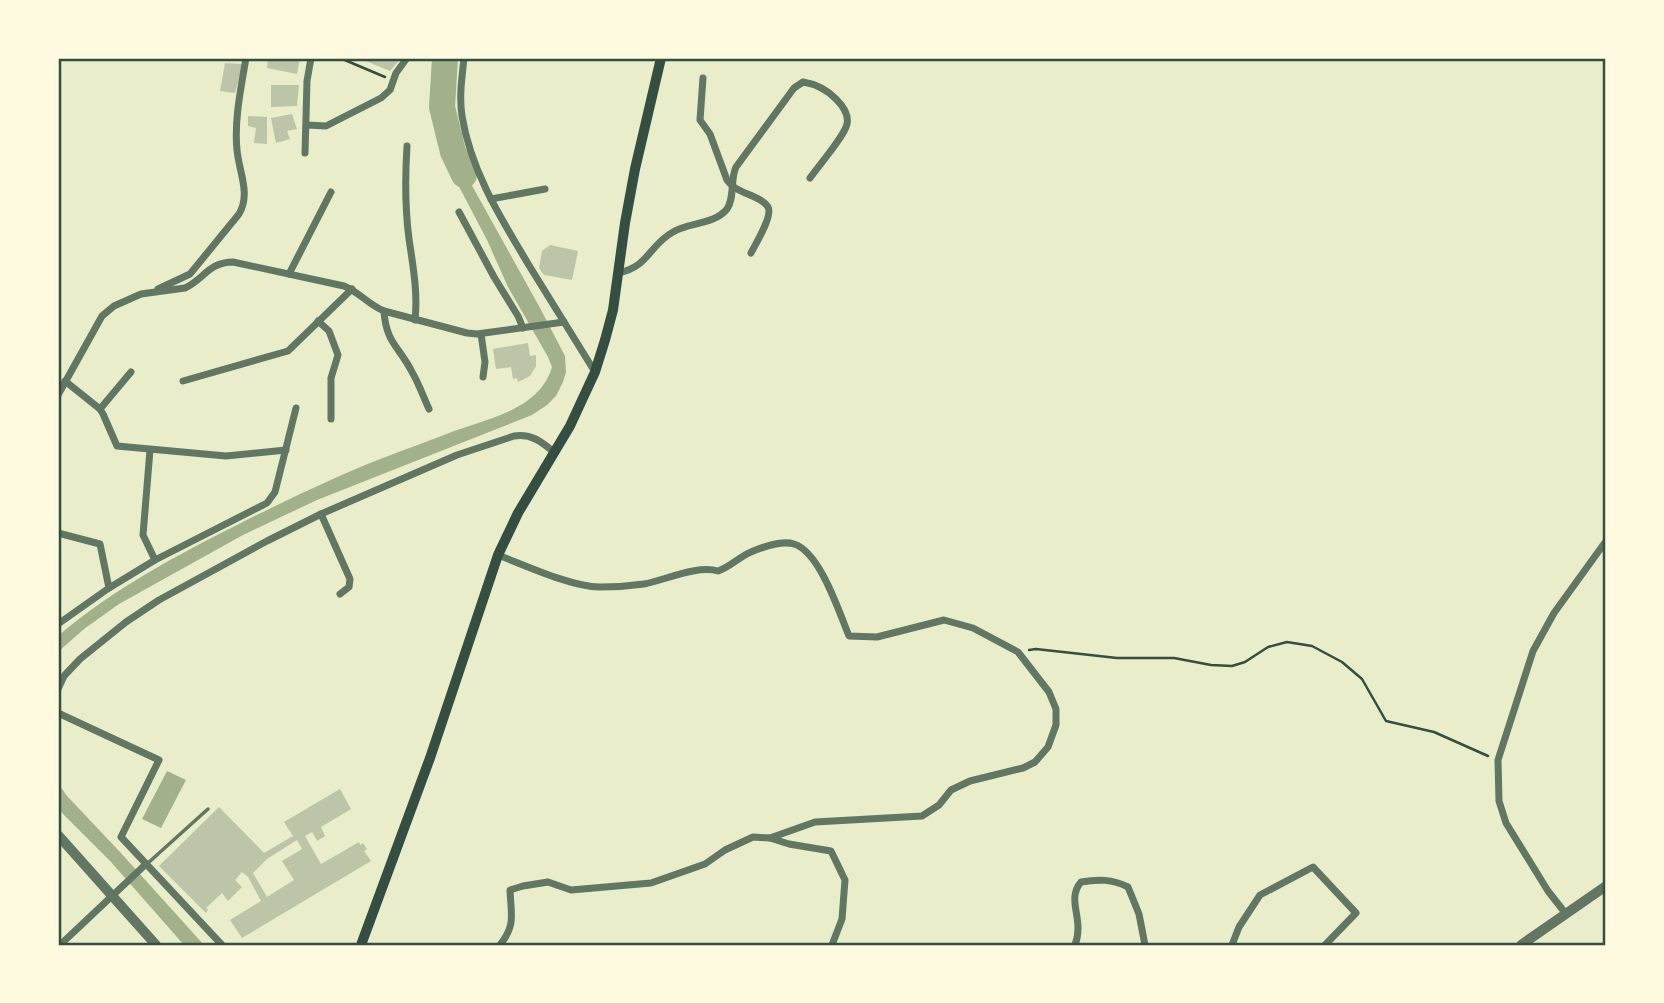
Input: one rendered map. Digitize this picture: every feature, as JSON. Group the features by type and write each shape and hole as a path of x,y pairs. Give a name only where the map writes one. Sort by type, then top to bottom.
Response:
{"main road":[{"path":"361,945 409,818 498,555 518,513 570,426 595,372 613,310 635,169 661,58"}],"street":[{"path":"58,395 102,316 124,301 190,274 244,206 236,133 246,58"},
{"path":"305,153 307,81 311,58"},
{"path":"307,125 326,126 382,98 390,90 407,58"},
{"path":"464,58 460,85 463,119 475,162 491,198 595,372"},
{"path":"702,78 700,120 710,134 724,175 732,187 763,201 770,211 751,253"},
{"path":"618,273 631,271 642,263 673,231 713,219 724,212 730,203 736,167 793,88 803,82 832,95 843,108 847,118 844,133 810,178"},
{"path":"407,146 405,186 415,277 415,320"},
{"path":"491,198 545,189"},
{"path":"289,274 331,192"},
{"path":"459,212 526,328"},
{"path":"151,292 185,288 210,268 227,262 352,289 384,311 467,333 481,334 564,322"},
{"path":"183,381 288,351 352,289"},
{"path":"384,311 388,335 412,371 429,409"},
{"path":"318,321 329,331 338,355 331,378 331,419"},
{"path":"481,334 484,377"},
{"path":"100,409 131,372"},
{"path":"65,382 100,409 117,446 226,456 286,450"},
{"path":"58,624 155,560 267,503 275,492 296,408"},
{"path":"58,689 64,676 80,659 126,622 159,600 321,514 457,455 514,436 531,436 555,453"},
{"path":"150,450 143,535 155,560"},
{"path":"321,514 350,579 349,587 341,594"},
{"path":"58,533 100,544 109,588"},
{"path":"1566,914 1548,891 1506,823 1499,801 1498,760 1533,651 1553,613 1606,541"},
{"path":"498,555 564,580 597,588 644,584 697,571 718,571 748,553 776,544 794,544 810,553 821,571 849,636 877,637 944,620 973,628 1018,652 1049,692 1056,709 1056,725 1048,747 1035,762 1024,768 970,781 951,790 939,804 922,816 816,822 770,838"},
{"path":"58,713 159,760 121,837 144,867 222,945"},
{"path":"58,835 117,893 156,945"},
{"path":"500,945 511,925 510,890 548,882 571,890 652,883 705,864 725,850 753,837 831,851 845,880 842,919 832,945"},
{"path":"62,943 144,867"},
{"path":"1232,945 1239,927 1260,895 1313,867 1356,913 1325,945"},
{"path":"1075,945 1078,927 1075,889 1081,882 1098,879 1118,882 1128,887 1139,914 1145,945"},
{"path":"1521,945 1606,886"}],"lane":[{"path":"144,867 208,809"},
{"path":"58,933 62,943"}],"path":[{"path":"340,58 393,80"},
{"path":"1018,652 1036,649 1117,658 1174,658 1232,666 1245,662 1268,647 1287,642 1312,646 1342,662 1362,679 1386,721 1434,732 1498,760"}],"shaded area":[{"path":"436,58 449,58 444,126 465,173 565,356 566,372 556,396 532,415 317,500 243,535 119,604 58,652 58,636 122,589 168,561 262,512 348,472 507,412 535,394 545,382 552,367 548,357 508,287 442,154 445,152 431,107"},
{"path":"167,771 186,780 161,828 142,819"},
{"path":"58,783 204,945 184,945 111,862 63,814 58,807"}],"building":[{"path":"268,58 300,58 297,74 267,68"},
{"path":"369,58 401,58 390,71 366,61"},
{"path":"225,63 243,64 235,93 220,91"},
{"path":"271,85 299,85 297,106 271,107"},
{"path":"292,114 297,129 287,131 290,139 276,143 271,118"},
{"path":"248,116 267,117 267,144 254,143 256,128 248,126"},
{"path":"550,245 578,251 572,280 544,275 539,268 542,251"},
{"path":"528,343 530,356 536,355 536,366 530,376 518,382 517,378 513,379 511,367 496,369 493,349"},
{"path":"340,789 351,809 321,827 325,836 317,841 312,832 305,836 321,864 359,842 367,849 364,851 371,861 242,938 230,920 261,901 248,877 242,872 235,880 242,887 228,901 222,893 206,908 206,913 159,866 219,807 264,853 293,836 284,822","holes":["297,840 302,849 282,861 294,880 267,897 253,873 267,859"]}],"waterway":[{"path":"445,58 442,107 453,152 464,175"}]}
